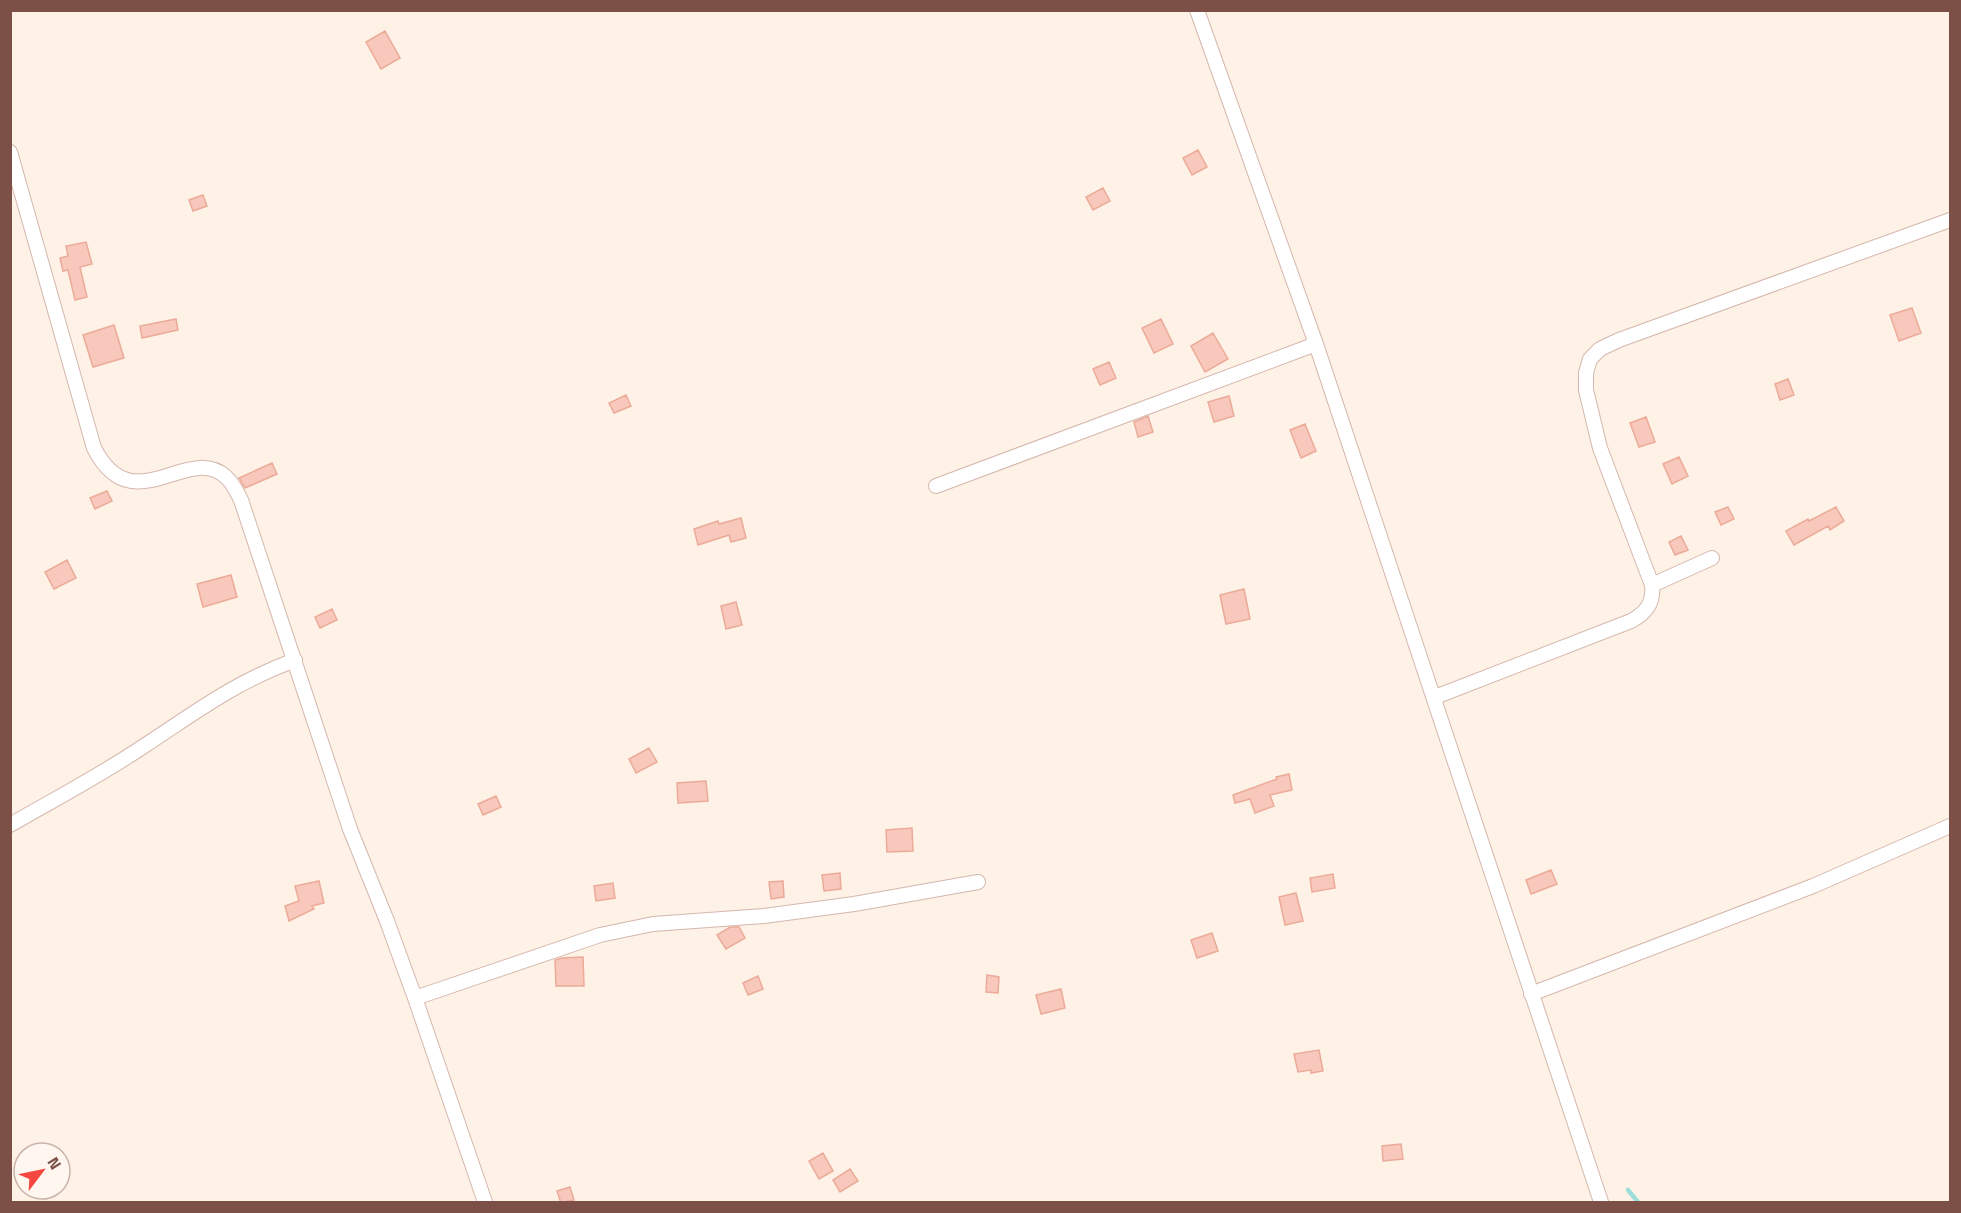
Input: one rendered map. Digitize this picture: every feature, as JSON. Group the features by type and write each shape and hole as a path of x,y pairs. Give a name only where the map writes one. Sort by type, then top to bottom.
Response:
{"street":[{"path":"1197,10 1316,344 1601,1203"},
{"path":"10,152 91,437 101,461 108,471 118,478 131,481 150,480 204,468 216,471 225,476 234,486 241,500 350,829 415,998 485,1203"},
{"path":"1435,697 1631,621 1646,611 1651,604 1652,585 1600,448 1586,390 1586,373 1590,360 1600,349 1619,340 1950,220"},
{"path":"936,486 1316,344"},
{"path":"1652,585 1712,558"},
{"path":"10,825 114,765 244,681 295,660"},
{"path":"1531,994 1813,886 1950,826"},
{"path":"415,998 600,935 653,924 764,916 854,904 978,882"}],"building":[{"path":"385,31 400,58 381,69 366,42"},
{"path":"1198,150 1207,167 1192,175 1183,158"},
{"path":"1103,188 1110,201 1093,210 1086,197"},
{"path":"203,195 207,206 193,211 189,200"},
{"path":"86,242 92,264 80,267 87,297 75,300 68,270 63,271 60,258 68,256 66,246"},
{"path":"1912,308 1921,333 1899,341 1890,315"},
{"path":"176,319 178,330 142,338 140,326"},
{"path":"1161,319 1173,344 1154,353 1142,328"},
{"path":"114,325 124,358 93,367 83,335"},
{"path":"1213,333 1228,359 1205,372 1191,346"},
{"path":"1109,362 1116,378 1100,385 1093,369"},
{"path":"1788,379 1794,395 1780,400 1775,384"},
{"path":"626,395 631,406 614,413 609,403"},
{"path":"1229,396 1234,416 1214,422 1208,402"},
{"path":"1148,416 1153,432 1138,437 1134,422"},
{"path":"1646,417 1655,442 1639,447 1630,423"},
{"path":"1305,424 1316,451 1301,458 1290,430"},
{"path":"1679,457 1688,476 1672,484 1663,464"},
{"path":"272,463 277,474 245,488 239,478"},
{"path":"107,491 112,501 95,509 90,498"},
{"path":"1728,507 1734,519 1721,525 1715,512"},
{"path":"1836,507 1844,521 1830,530 1828,526 1794,545 1786,531"},
{"path":"741,518 746,538 731,542 729,535 698,545 694,529 718,521 719,524"},
{"path":"1681,536 1688,550 1675,555 1669,542"},
{"path":"67,560 76,578 54,589 45,572"},
{"path":"231,575 237,597 203,607 197,584"},
{"path":"1244,589 1250,619 1226,624 1220,595"},
{"path":"736,602 742,625 726,629 721,606"},
{"path":"332,609 337,620 320,628 315,617"},
{"path":"649,748 657,762 636,773 629,759"},
{"path":"1289,774 1292,790 1270,795 1274,806 1255,813 1250,799 1235,803 1233,795"},
{"path":"706,781 708,801 678,803 677,783"},
{"path":"496,796 501,807 483,815 478,804"},
{"path":"912,828 913,851 887,852 886,830"},
{"path":"1551,870 1557,884 1531,894 1526,880"},
{"path":"840,873 841,889 824,891 822,875"},
{"path":"1333,874 1335,888 1312,892 1310,878"},
{"path":"319,881 324,903 312,906 314,909 289,921 285,906 299,901 295,886"},
{"path":"783,881 784,897 771,899 769,882"},
{"path":"613,883 615,898 596,901 594,886"},
{"path":"1296,893 1303,921 1285,925 1279,897"},
{"path":"730,927 739,927 745,938 726,949 717,935"},
{"path":"1212,933 1218,951 1197,958 1191,940"},
{"path":"583,957 584,986 556,986 555,960"},
{"path":"987,975 999,977 998,993 986,992"},
{"path":"758,976 763,989 748,995 743,983"},
{"path":"1061,989 1065,1008 1041,1014 1036,995"},
{"path":"1319,1050 1323,1071 1298,1072 1294,1054"},
{"path":"1401,1144 1403,1159 1383,1161 1382,1146"},
{"path":"823,1153 833,1171 819,1179 809,1161"},
{"path":"850,1169 858,1181 840,1192 833,1180"},
{"path":"570,1187 574,1200 561,1203 557,1191"}],"waterway":[{"path":"1628,1190 1638,1202"}]}
